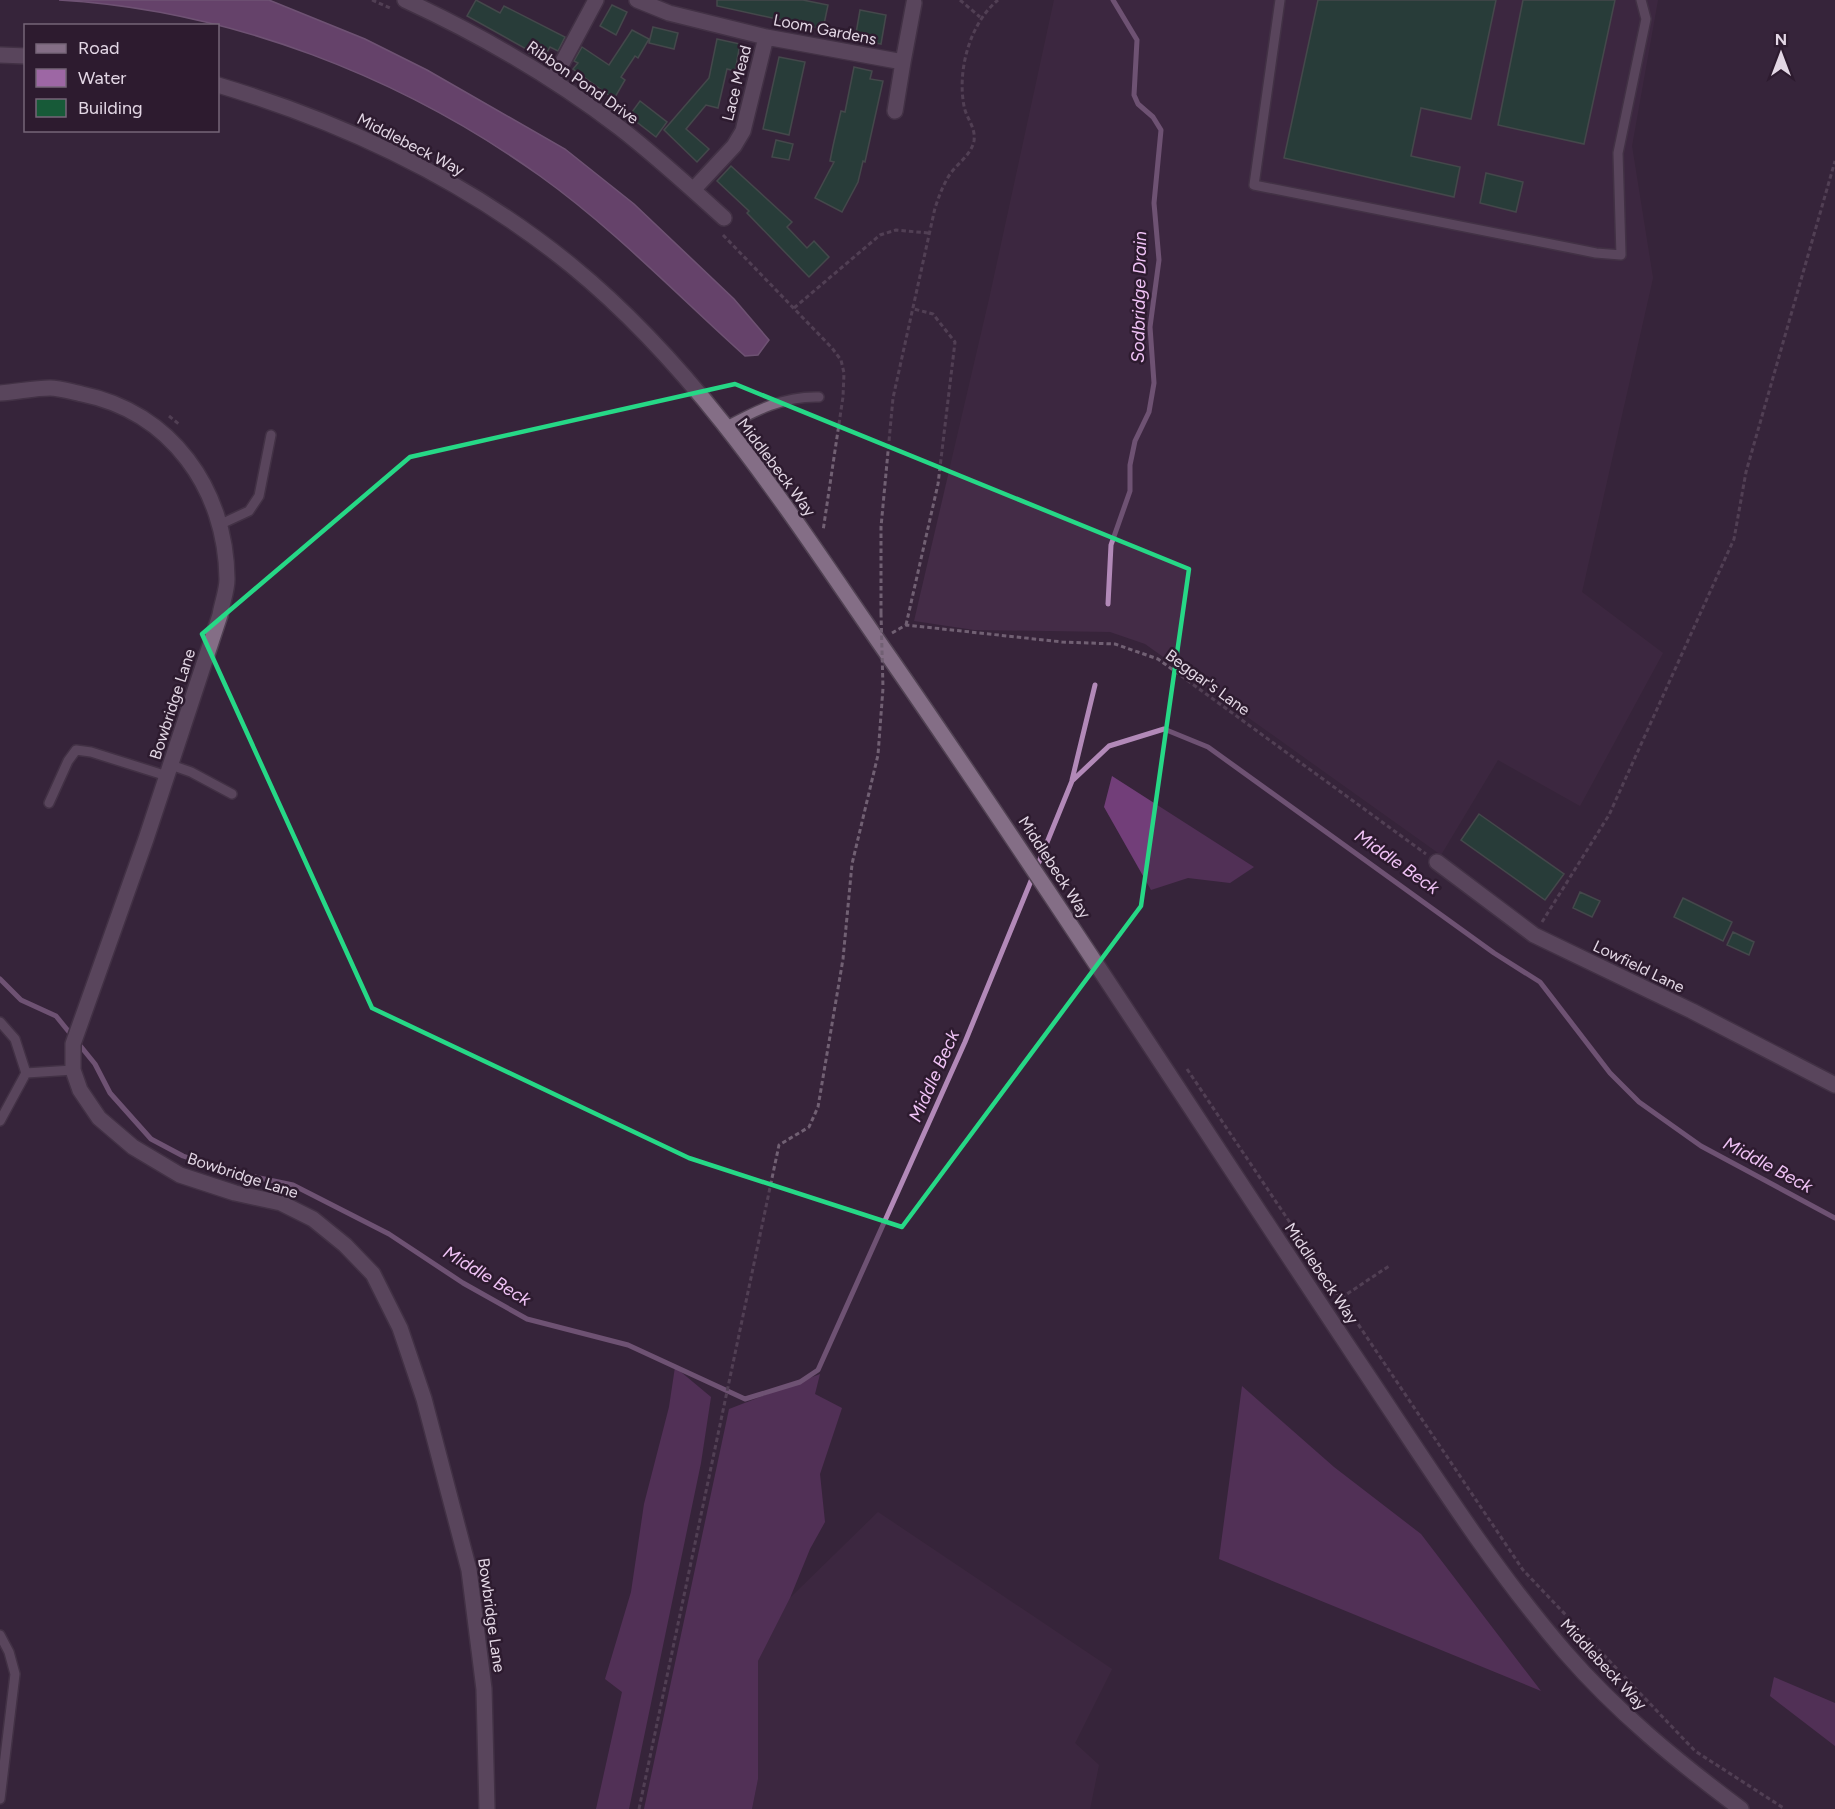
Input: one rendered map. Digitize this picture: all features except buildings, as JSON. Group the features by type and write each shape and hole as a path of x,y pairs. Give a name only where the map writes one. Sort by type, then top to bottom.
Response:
{"street":[{"path":"553,80 596,0"},
{"name":"Loom Gardens","path":"637,0 669,13 766,37 903,63"},
{"path":"895,111 914,3"},
{"name":"Ribbon Pond Drive","path":"402,6 485,40 553,80 621,129 693,190 722,225"},
{"name":"Lace Mead","path":"693,190 734,146 744,131 766,37"},
{"path":"0,54 24,56"},
{"name":"Middlebeck Way","path":"219,85 346,131 411,162 505,216 573,266 669,356 762,473 1024,853 1298,1270 1507,1581 1568,1655 1608,1697 1682,1765 1741,1809"},
{"name":"Bowbridge Lane","path":"0,393 51,388 108,399 143,415 172,440 191,465 212,500 220,524 227,582 220,615 169,771 73,1044 73,1070 80,1090 99,1118 133,1147 180,1175 235,1193 281,1203 314,1220 345,1245 373,1275 400,1328 424,1400 469,1570 484,1689 487,1809"},
{"name":"Lowfield Lane","path":"1437,862 1534,935 1692,1011 1835,1085"}],"lane":[{"path":"1280,0 1254,185 1596,253 1621,255 1618,153 1646,19 1641,0"},
{"path":"725,427 768,404 819,397"},
{"path":"220,524 249,511 259,496 272,435"},
{"path":"50,802 68,761 76,750 169,771 191,772 232,794"},
{"path":"0,1022 15,1039 26,1073 0,1120"},
{"path":"26,1073 73,1070"},
{"path":"0,1635 9,1652 15,1674 0,1799"}],"path":[{"path":"372,0 402,6"},
{"path":"960,0 980,17"},
{"path":"639,1809 779,1145 809,1127 818,1107 843,959 852,864 878,755 883,688 881,527 893,398 914,309 928,233 942,189 972,147 975,137 972,123 964,108 962,87 970,43 980,17 998,0"},
{"path":"1534,935 1609,815 1734,539 1746,472 1835,161"},
{"path":"722,225 841,360 844,373 843,397 822,534"},
{"path":"794,308 880,235 896,230 928,233"},
{"path":"891,634 906,626 938,484 955,342 933,314 914,309"},
{"name":"Beggar's Lane","path":"906,626 1062,642 1115,644 1158,659 1437,862"},
{"path":"1182,1062 1523,1570 1695,1751 1785,1809"},
{"path":"1341,1298 1389,1266"}],"highlighted area":[{"path":"735,384 1189,569 1141,906 902,1227 689,1158 372,1008 202,634 410,457"}],"shaded area":[{"path":"1054,0 1658,0 1632,146 1653,278 1582,592 1663,653 1580,806 1498,760 1441,855 1145,644 1110,632 974,630 914,621 990,295"},
{"path":"1112,776 1254,867 1230,883 1188,878 1151,890 1104,807"},
{"path":"675,1367 711,1397 701,1463 629,1809 596,1809 622,1692 605,1679 631,1592 644,1504 669,1407"},
{"path":"820,1374 815,1394 842,1408 820,1474 825,1522 758,1661 758,1779 752,1809 644,1809 729,1409"},
{"path":"1242,1386 1334,1467 1421,1534 1541,1691 1219,1559"},
{"path":"878,1512 1112,1669 1075,1743 1099,1765 1090,1809 752,1809 758,1779 758,1661 790,1598"},
{"path":"1774,1677 1835,1703 1835,1746 1770,1696"}],"water":[{"path":"59,0 269,0 365,39 427,70 565,149 634,204 734,299 769,340 758,355 745,356 620,240 567,196 487,140 431,108 372,79 250,34 219,26 219,24 123,6"}],"waterway":[{"name":"Sodbridge Drain","path":"1108,604 1111,545 1130,491 1130,465 1135,441 1149,412 1154,383 1150,327 1159,260 1154,203 1161,130 1153,117 1138,104 1134,95 1137,40 1113,0"},
{"name":"Sodbridge Drain","path":"1072,780 1095,685"},
{"name":"Middle Beck","path":"1037,867 1072,781 1109,746 1164,729 1208,747 1494,953 1540,982 1610,1073 1639,1102 1701,1146 1835,1218"},
{"name":"Middle Beck","path":"0,979 21,1000 56,1016 95,1064 110,1093 151,1139 183,1156 231,1172 293,1185 389,1234 463,1283 527,1319 628,1345 745,1399 800,1382 818,1370 965,1042 1033,876"}]}
